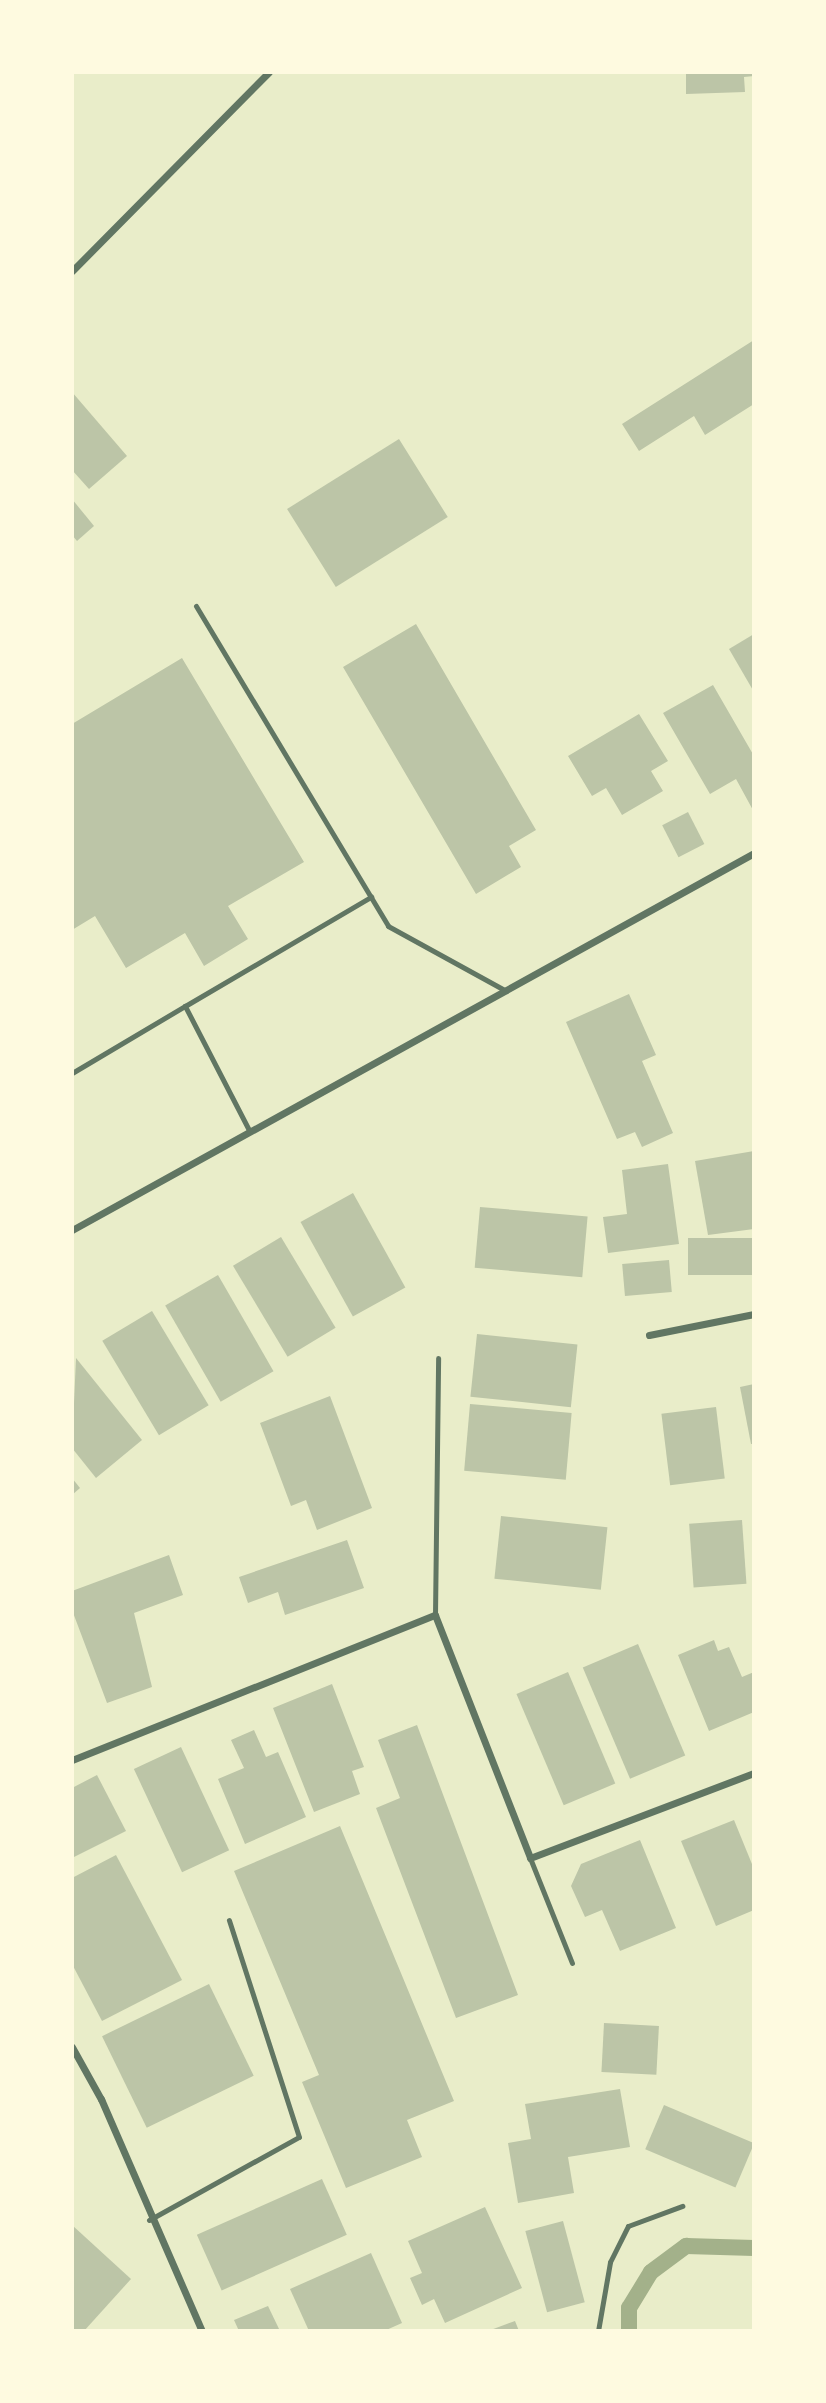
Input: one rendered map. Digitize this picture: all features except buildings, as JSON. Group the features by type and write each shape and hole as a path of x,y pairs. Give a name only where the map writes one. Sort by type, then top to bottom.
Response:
{"street":[{"path":"72,271 269,72"},
{"path":"72,1230 754,853"},
{"path":"649,1335 754,1314"},
{"path":"72,1760 435,1615 530,1858 754,1773"},
{"path":"72,2047 101,2099 149,2220 202,2331"}],"lane":[{"path":"195,606 388,926 507,991"},
{"path":"72,1073 371,897"},
{"path":"185,1006 250,1132"},
{"path":"435,1615 438,1358"},
{"path":"530,1858 572,1963"},
{"path":"149,2220 299,2137 229,1920"},
{"path":"598,2331 610,2262 628,2226 682,2206"}],"waterway":[{"path":"629,2331 629,2308 651,2272 686,2246 754,2248"}]}
